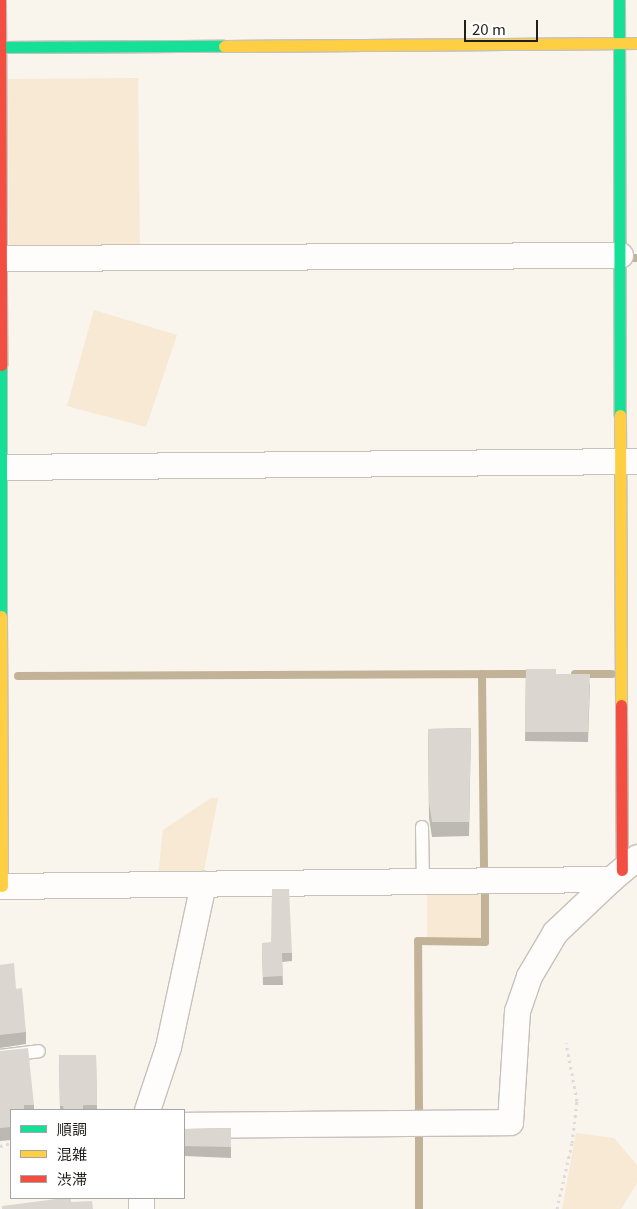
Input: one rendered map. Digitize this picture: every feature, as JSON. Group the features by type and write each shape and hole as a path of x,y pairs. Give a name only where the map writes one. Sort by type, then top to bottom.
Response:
{"street":[{"path":"0,0 1,886 423,882 623,868"},
{"path":"185,1126 510,1122 517,1011 529,976 555,932 623,868 629,461 620,255 620,0"},
{"path":"0,47 637,43"},
{"path":"1,258 620,255"},
{"path":"1,467 629,461"},
{"path":"147,1109 168,1047 203,884"}],"lane":[{"path":"422,828 423,882"},
{"path":"0,1056 40,1051"}],"path":[{"path":"557,1209 572,1143 577,1102 566,1043"}],"shaded area":[{"path":"138,78 140,253 9,253 8,79"},
{"path":"94,310 177,335 146,427 67,406"},
{"path":"211,798 218,798 203,876 158,876 163,830"},
{"path":"427,888 481,888 481,938 427,938"},
{"path":"576,1133 614,1138 637,1165 637,1183 621,1209 562,1209"}],"building":[{"path":"526,669 556,669 556,674 590,674 588,732 525,732"},
{"path":"471,728 469,822 432,822 429,803 428,729"},
{"path":"272,889 289,889 292,953 282,953 283,976 263,977 262,943 271,942"},
{"path":"14,963 16,989 22,988 26,1032 0,1035 0,965"},
{"path":"28,1048 34,1105 24,1105 24,1109 10,1109 10,1127 0,1128 0,1051"},
{"path":"59,1055 96,1055 97,1105 83,1105 83,1109 64,1109 63,1106 60,1106"},
{"path":"231,1128 231,1147 185,1146 185,1129"},
{"path":"71,1199 71,1202 92,1201 93,1209 2,1209 2,1206"}],"waterway":[{"path":"629,258 637,258"},
{"path":"482,674 484,872"},
{"path":"18,676 536,674"},
{"path":"575,674 612,674"},
{"path":"419,1114 418,941 485,942 485,891"},
{"path":"419,1132 419,1209"}],"traffic: fast":[{"path":"619,0 620,415"},
{"path":"0,47 224,46"},
{"path":"1,365 1,616"}],"traffic: slow":[{"path":"224,46 637,43"},
{"path":"620,415 621,705"},
{"path":"1,616 2,886"}],"traffic: jam":[{"path":"0,0 1,365"},
{"path":"621,705 622,870"}]}
